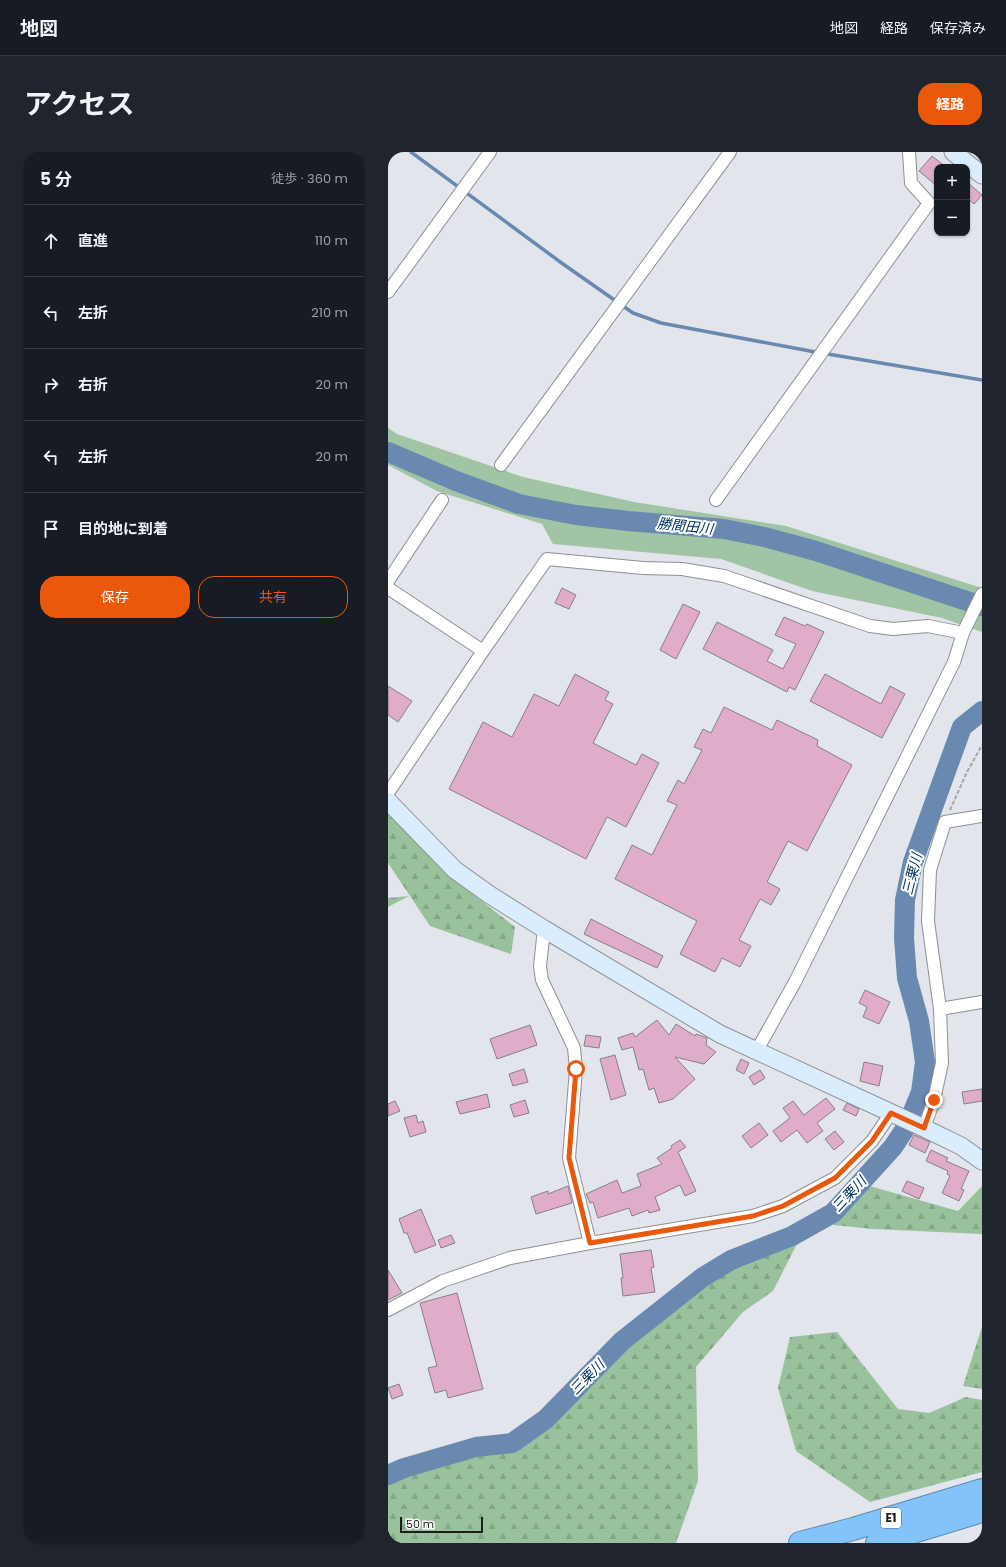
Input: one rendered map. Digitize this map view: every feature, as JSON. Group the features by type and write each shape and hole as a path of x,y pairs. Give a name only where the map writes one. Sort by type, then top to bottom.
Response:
{"highway":[{"name":"E1","path":"800,1543 853,1529 982,1490"},
{"name":"E1","path":"877,1543 982,1511"}],"street":[{"path":"388,292 490,152"},
{"path":"500,465 730,152"},
{"path":"716,500 929,203 911,183 909,152"},
{"path":"953,152 982,175"},
{"path":"388,581 442,500"},
{"path":"388,793 483,651 547,559 643,568 682,569 724,576 870,626 893,629 928,626 965,629"},
{"path":"388,588 483,651"},
{"path":"757,1050 795,982 954,662 965,629 982,594"},
{"path":"388,801 455,870 490,895 544,929 720,1034 924,1128 961,1146 982,1161"},
{"path":"924,1128 934,1100 942,1063 940,1009 928,921 930,870 945,822 982,816"},
{"path":"544,929 540,966 542,980 574,1048 576,1069 569,1158 590,1243"},
{"path":"940,1009 982,1002"},
{"path":"388,1310 443,1281 510,1258 753,1216 783,1206 835,1178 872,1141 891,1113"}],"path":[{"path":"945,822 967,772 982,745"}],"green space":[{"path":"388,428 397,434 523,477 634,502 786,526 982,588 982,632 942,618 812,591 721,559 553,544 542,524 437,491 388,465"},
{"path":"388,814 448,875 515,927 511,954 430,926 388,863"},
{"path":"409,896 388,907 388,898"},
{"path":"866,1185 958,1211 982,1186 982,1234 873,1229 833,1225"},
{"path":"802,1234 773,1291 743,1312 696,1367 698,1481 676,1543 388,1543 388,1471 538,1432 603,1361 696,1278"},
{"path":"982,1327 982,1389 963,1386"},
{"path":"837,1332 898,1409 929,1413 966,1397 982,1400 982,1472 870,1502 796,1451 778,1388 790,1337"}],"building":[{"path":"932,156 942,164 934,164 934,184 919,171"},
{"path":"970,185 982,195 974,204 970,201"},
{"path":"562,588 576,595 569,609 555,603"},
{"path":"683,604 700,612 676,659 660,650"},
{"path":"784,617 805,626 807,624 824,632 795,690 789,687 787,692 703,649 717,622 773,650 767,661 783,669 796,644 775,635"},
{"path":"575,674 609,692 605,700 613,704 593,743 636,765 642,754 659,763 626,827 607,817 586,859 449,789 483,722 512,737 534,694 559,706"},
{"path":"825,674 881,704 890,686 905,694 882,738 810,701"},
{"path":"388,686 412,701 398,722 388,715"},
{"path":"724,707 772,730 777,720 818,740 817,746 852,765 807,851 788,841 767,882 780,889 771,905 760,899 739,940 751,946 740,967 722,958 715,972 680,954 697,921 615,879 632,845 652,855 677,805 667,801 678,780 684,784 702,750 694,747 703,729 711,733"},
{"path":"591,919 663,956 657,968 584,934"},
{"path":"865,990 890,1002 879,1024 863,1017 867,1007 859,1003"},
{"path":"657,1020 669,1035 676,1024 695,1036 696,1034 707,1038 706,1045 716,1052 704,1064 675,1057 695,1079 673,1099 659,1103 654,1088 649,1090 643,1069 639,1070 633,1047 622,1050 618,1038 633,1033 635,1037"},
{"path":"530,1025 537,1045 497,1059 490,1039"},
{"path":"586,1035 601,1037 599,1048 584,1046"},
{"path":"615,1055 626,1095 611,1100 600,1059"},
{"path":"741,1059 749,1063 744,1074 736,1070"},
{"path":"864,1062 883,1066 879,1086 860,1081"},
{"path":"524,1069 528,1082 513,1086 509,1074"},
{"path":"760,1070 765,1078 754,1085 749,1077"},
{"path":"982,1089 982,1101 964,1104 962,1092"},
{"path":"487,1094 490,1107 460,1114 456,1102"},
{"path":"826,1098 835,1109 817,1123 823,1131 807,1143 797,1130 781,1142 773,1131 790,1118 783,1108 793,1101 804,1115"},
{"path":"525,1100 529,1113 514,1117 510,1105"},
{"path":"395,1101 400,1111 388,1116 388,1104"},
{"path":"847,1103 859,1109 856,1116 843,1110"},
{"path":"416,1115 418,1123 423,1121 426,1132 410,1137 404,1118"},
{"path":"759,1123 768,1135 751,1148 742,1136"},
{"path":"835,1131 844,1142 834,1150 825,1139"},
{"path":"914,1135 930,1142 925,1153 909,1145"},
{"path":"680,1140 686,1147 678,1152 696,1191 685,1196 680,1185 655,1197 660,1210 649,1213 648,1210 632,1216 629,1208 598,1218 593,1202 590,1203 586,1194 617,1180 622,1193 641,1186 637,1174 662,1164 657,1158 672,1148 671,1146"},
{"path":"931,1150 948,1158 946,1161 969,1171 961,1189 964,1190 959,1201 942,1193 950,1176 947,1174 948,1171 926,1161"},
{"path":"907,1181 924,1188 919,1199 902,1191"},
{"path":"568,1186 572,1203 536,1214 531,1197 548,1191 548,1194"},
{"path":"421,1209 436,1245 415,1253 407,1233 404,1233 399,1219"},
{"path":"451,1235 455,1243 441,1248 438,1240"},
{"path":"651,1250 654,1267 651,1268 655,1292 623,1296 621,1278 623,1278 620,1254"},
{"path":"388,1270 402,1293 388,1300"},
{"path":"457,1293 483,1389 448,1398 446,1390 435,1393 428,1368 437,1366 420,1303"},
{"path":"399,1384 403,1395 392,1399 388,1388"}],"waterway":[{"path":"411,152 563,264 633,313 661,323 810,351 982,380"},
{"name":"勝間田川","path":"388,452 456,481 519,504 576,515 724,529 764,537 816,551 982,606"},
{"name":"三栗川","path":"388,1475 404,1468 476,1447 512,1443 546,1419 622,1341 703,1277 731,1260 792,1236 833,1213 893,1147 907,1126 921,1092 925,1062 919,1021 907,978 904,938 905,900 913,862 962,727 982,711"}],"route":[{"path":"576,1069 569,1158 590,1243 753,1216 783,1206 835,1178 872,1141 891,1113 924,1128 934,1100"}]}
